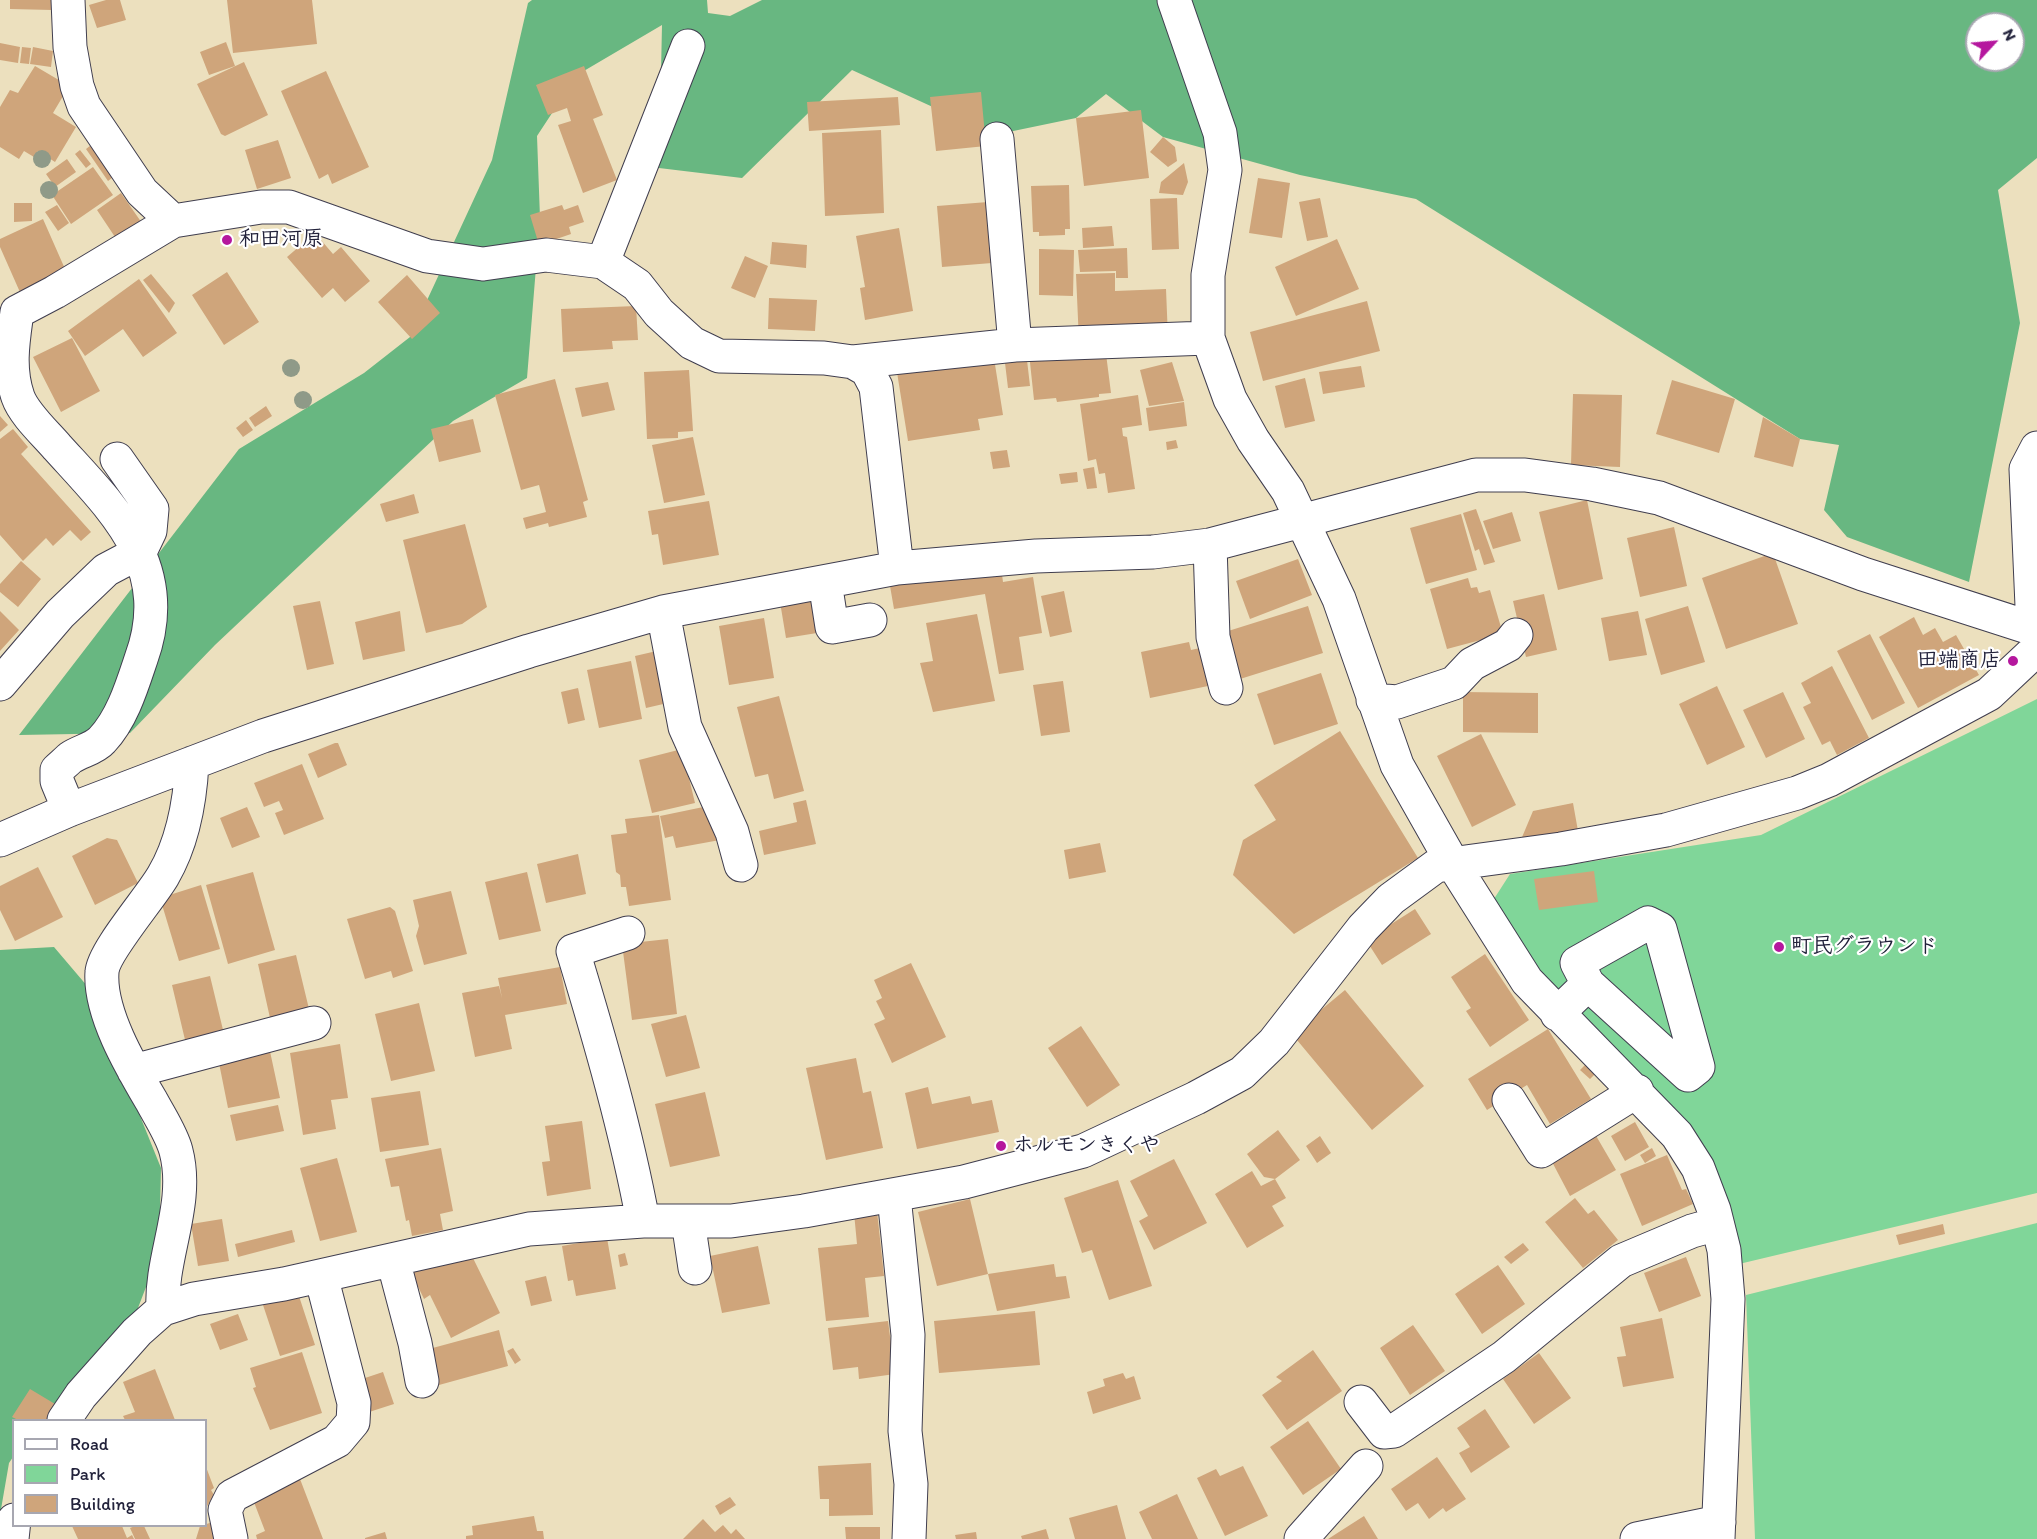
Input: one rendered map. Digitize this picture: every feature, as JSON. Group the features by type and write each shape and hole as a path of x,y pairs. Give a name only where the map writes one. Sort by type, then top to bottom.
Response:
{"street":[{"path":"68,0 70,47 77,86 84,106 142,192 173,221"},
{"path":"1174,0 1220,133 1225,170 1208,275 1209,338 1230,399 1253,440 1288,491 1300,521 1339,599 1397,765 1453,864 1527,981 1557,1014 1637,1091 1677,1135 1698,1168 1717,1224 1724,1250 1728,1299 1718,1530 1637,1539"},
{"path":"603,262 688,46"},
{"path":"997,139 1015,345"},
{"path":"69,810 57,781 57,770 71,758 100,742 115,723 150,636 153,604 151,584 140,552 104,499 47,436 19,399 10,359 8,313 56,292 173,221 261,207 289,207 427,256 483,264 546,255 603,262 637,285 659,313 692,343 719,356 824,358 853,362 1015,345 1209,338"},
{"path":"853,362 867,370 876,387 897,568"},
{"path":"80,1412 137,1332 163,1309 194,1299 321,1276 529,1229 643,1221 731,1221 894,1196 964,1182 1083,1151 1197,1098 1242,1073 1274,1042 1362,928 1391,899 1436,866 1561,849 1666,830 1797,793 1829,780 1989,694 2036,636 2026,469 2037,448"},
{"path":"0,684 60,614 106,570 140,552 150,531 152,509 117,459"},
{"path":"0,840 69,810 263,736 439,679 663,612 897,568 1036,556 1153,552 1210,545 1476,475 1525,475 1592,484 1659,498 2036,636"},
{"path":"1210,545 1213,637 1226,688"},
{"path":"825,582 831,627 870,620"},
{"path":"663,612 685,727 732,832 741,865"},
{"path":"1373,700 1397,702 1454,683 1472,664 1508,645 1516,635"},
{"path":"163,1309 162,1291 177,1211 176,1151 134,1071 105,1005 102,970 117,943 164,875 179,842 190,796 192,763"},
{"path":"628,933 573,951 615,1096 643,1221"},
{"path":"1557,1014 1588,984"},
{"path":"134,1071 314,1023"},
{"path":"1509,1100 1541,1151 1637,1091"},
{"path":"894,1196 908,1335 905,1431 911,1484 909,1539"},
{"path":"688,1221 695,1268"},
{"path":"1361,1402 1384,1432 1394,1431 1504,1357 1621,1261 1692,1231 1717,1224"},
{"path":"393,1260 416,1343 422,1381"},
{"path":"231,1539 225,1510 232,1496 337,1441 353,1422 354,1403 321,1276"},
{"path":"1301,1539 1366,1466"}],"green space":[{"path":"532,0 707,0 708,13 730,16 762,0 2037,0 2037,158 1998,190 2020,323 1969,582 1847,537 1824,510 1839,445 1800,439 1416,199 1300,175 1163,137 1106,94 1076,118 994,135 852,70 742,178 659,168 662,25 577,75 537,136 540,218 527,378 453,421 215,645 130,733 19,735 239,449 364,373 410,337 492,160 528,3"},
{"name":"町民グラウンド","path":"2037,699 2037,1193 1739,1264 1729,1216 1550,992 1492,902 1510,874 1761,835"},
{"path":"54,947 88,987 161,1168 159,1253 133,1321 47,1419 12,1419 12,1458 9,1463 0,1515 0,950"},
{"path":"2037,1223 2037,1539 1755,1539 1746,1295"}],"building":[{"path":"10,0 53,0 52,10 10,9"},
{"path":"106,0 120,0 126,20 97,28 89,5"},
{"path":"227,0 312,0 317,44 233,53"},
{"path":"226,42 235,66 209,75 200,52"},
{"path":"0,43 20,47 18,63 0,60"},
{"path":"22,47 31,48 29,64 20,63"},
{"path":"33,47 53,51 51,67 30,64"},
{"path":"244,62 268,115 225,136 221,134 197,84"},
{"path":"35,66 69,86 53,113 76,127 55,162 38,151 34,157 24,151 19,159 0,147 0,107 10,90 18,93"},
{"path":"584,66 603,115 593,119 617,180 583,193 558,125 571,121 567,108 548,115 536,85"},
{"path":"326,71 369,167 332,184 328,174 319,179 281,91"},
{"path":"981,92 986,146 936,151 930,97"},
{"path":"898,97 900,125 809,131 807,102"},
{"path":"1141,110 1149,178 1084,186 1076,118"},
{"path":"881,130 884,213 825,216 822,133"},
{"path":"1163,137 1175,147 1177,161 1168,167 1150,152"},
{"path":"278,140 291,178 257,189 245,150"},
{"path":"95,142 117,174 108,181 86,149"},
{"path":"80,150 91,164 86,168 75,154"},
{"path":"67,159 76,172 55,187 46,174"},
{"path":"1184,163 1188,182 1183,195 1159,193 1161,182"},
{"path":"93,167 113,195 71,224 52,195"},
{"path":"1258,178 1290,183 1282,238 1249,233"},
{"path":"1069,185 1070,229 1065,229 1065,235 1039,236 1039,232 1033,232 1031,186"},
{"path":"121,193 144,226 119,243 97,210"},
{"path":"1177,198 1179,249 1152,250 1150,199"},
{"path":"1320,198 1328,237 1307,241 1299,202"},
{"path":"988,202 992,263 942,267 937,206"},
{"path":"14,203 32,203 32,221 14,222"},
{"path":"57,205 69,223 58,231 45,212"},
{"path":"562,205 564,210 578,205 584,222 569,227 571,234 539,245 530,215"},
{"path":"43,219 69,278 23,299 0,247 0,239"},
{"path":"1112,226 1114,246 1083,248 1082,228"},
{"path":"899,228 913,311 865,320 860,288 865,287 856,236"},
{"path":"315,233 333,254 341,247 370,281 345,302 333,288 322,298 287,257"},
{"path":"1337,239 1359,289 1296,316 1275,267"},
{"path":"772,242 807,245 806,268 770,264"},
{"path":"1127,248 1128,278 1116,278 1116,271 1080,272 1078,250"},
{"path":"1039,249 1074,250 1073,296 1039,295"},
{"path":"745,256 768,266 755,298 731,288"},
{"path":"227,272 259,322 224,345 192,295"},
{"path":"1115,273 1115,291 1166,289 1168,338 1079,342 1076,274"},
{"path":"151,274 175,303 169,313 143,280"},
{"path":"407,275 440,313 412,339 378,302"},
{"path":"139,279 177,333 143,357 123,329 85,356 68,331"},
{"path":"769,298 817,300 815,331 768,329"},
{"path":"1367,301 1380,351 1263,381 1250,332"},
{"path":"636,306 638,340 612,341 613,349 563,352 561,309"},
{"path":"72,338 100,391 61,412 33,357"},
{"path":"1105,346 1111,393 1099,394 1099,397 1057,402 1056,398 1034,400 1029,353"},
{"path":"993,352 1003,415 978,419 980,430 908,441 896,366"},
{"path":"1027,360 1030,386 1008,388 1005,363"},
{"path":"1172,362 1184,401 1149,406 1140,370"},
{"path":"1361,366 1365,387 1323,394 1319,372"},
{"path":"689,370 693,431 678,432 678,438 647,439 644,372"},
{"path":"1305,378 1315,421 1285,428 1275,386"},
{"path":"555,379 588,500 583,502 587,517 549,527 548,523 526,529 523,518 546,512 539,485 521,490 495,395"},
{"path":"1672,380 1735,399 1719,453 1656,434"},
{"path":"608,382 615,410 582,417 575,388"},
{"path":"1573,394 1622,395 1620,467 1571,465"},
{"path":"1138,395 1142,425 1122,428 1123,436 1127,437 1135,489 1108,493 1105,473 1099,474 1096,459 1088,461 1080,404"},
{"path":"1184,402 1187,426 1149,431 1146,408"},
{"path":"266,406 272,416 255,427 249,418"},
{"path":"0,416 8,425 0,432"},
{"path":"1763,417 1800,439 1793,467 1754,457"},
{"path":"473,419 481,452 439,462 431,429"},
{"path":"246,420 253,430 243,437 236,428"},
{"path":"13,429 28,447 21,454 91,532 81,541 70,530 53,546 46,538 23,561 0,535 0,439"},
{"path":"693,437 705,495 664,503 652,445"},
{"path":"1176,440 1178,448 1167,450 1166,442"},
{"path":"1007,450 1010,467 993,469 990,452"},
{"path":"1094,467 1097,488 1087,489 1083,469"},
{"path":"1077,472 1078,482 1061,484 1059,474"},
{"path":"414,494 419,513 386,522 380,504"},
{"path":"1587,500 1603,579 1558,590 1539,512"},
{"path":"709,501 719,555 663,565 658,534 652,535 648,511"},
{"path":"1476,509 1495,562 1484,565 1479,549 1475,551 1463,513"},
{"path":"1512,512 1521,541 1493,549 1483,521"},
{"path":"1461,514 1477,570 1426,584 1410,528"},
{"path":"465,524 487,607 462,624 426,633 403,540"},
{"path":"1674,527 1687,586 1640,597 1627,538"},
{"path":"1773,553 1798,624 1726,649 1702,578"},
{"path":"1298,559 1312,595 1250,619 1236,581"},
{"path":"21,561 41,579 18,607 0,592 0,584"},
{"path":"1001,567 1003,582 1033,577 1042,633 1019,637 1024,670 999,674 985,594 894,609 890,586"},
{"path":"1468,578 1471,588 1477,587 1479,593 1490,590 1503,634 1447,649 1430,589"},
{"path":"1064,591 1072,632 1050,637 1041,596"},
{"path":"1544,594 1557,650 1526,657 1513,601"},
{"path":"811,597 817,633 786,638 780,602"},
{"path":"320,601 334,664 307,670 293,606"},
{"path":"1308,606 1323,653 1240,679 1225,632"},
{"path":"1688,606 1705,662 1661,675 1645,619"},
{"path":"0,611 19,630 0,651"},
{"path":"400,611 405,651 363,660 355,622"},
{"path":"1638,611 1647,655 1609,661 1601,618"},
{"path":"977,614 995,701 933,712 920,663 933,661 926,623"},
{"path":"1914,617 1923,635 1935,628 1943,642 1956,635 1979,675 1918,708 1879,637"},
{"path":"764,618 774,678 729,685 719,626"},
{"path":"1870,634 1905,703 1872,720 1837,651"},
{"path":"1189,642 1191,650 1200,648 1208,686 1150,698 1141,652"},
{"path":"661,650 672,702 646,708 635,656"},
{"path":"631,661 642,719 599,728 587,670"},
{"path":"1832,666 1869,738 1837,755 1830,741 1822,745 1803,707 1811,703 1801,683"},
{"path":"1321,673 1338,724 1274,745 1257,694"},
{"path":"1063,681 1070,732 1041,736 1033,685"},
{"path":"1717,686 1745,747 1707,765 1679,704"},
{"path":"578,688 585,720 568,724 561,692"},
{"path":"1463,692 1538,693 1538,733 1463,732"},
{"path":"1783,692 1805,739 1766,758 1743,710"},
{"path":"779,696 804,791 774,799 768,774 755,777 737,707"},
{"path":"1340,731 1418,858 1294,934 1233,875 1243,840 1276,820 1254,785"},
{"path":"1481,734 1516,805 1472,827 1437,756"},
{"path":"338,743 347,765 318,778 308,754"},
{"path":"682,749 695,803 652,813 639,760"},
{"path":"302,764 324,819 284,835 275,813 283,810 279,801 264,807 254,783"},
{"path":"806,800 816,844 764,855 759,831 797,822 793,803"},
{"path":"1573,803 1578,831 1520,842 1533,811"},
{"path":"713,805 720,840 676,848 673,836 665,838 660,816"},
{"path":"247,807 260,837 232,848 220,818"},
{"path":"659,815 671,900 629,906 626,887 621,887 620,875 616,872 611,835 627,833 625,819"},
{"path":"107,838 117,840 138,883 95,905 72,856"},
{"path":"1100,843 1106,872 1069,879 1064,850"},
{"path":"578,854 586,894 546,903 537,864"},
{"path":"38,867 63,917 15,941 0,910 0,886"},
{"path":"1594,871 1598,902 1539,910 1534,879"},
{"path":"253,872 275,950 228,964 206,885"},
{"path":"527,872 541,931 499,940 485,882"},
{"path":"201,885 220,949 179,961 160,898"},
{"path":"451,891 467,954 424,965 416,936 419,926 413,900"},
{"path":"390,907 395,911 413,971 393,978 391,971 365,979 347,919"},
{"path":"1415,909 1431,934 1382,965 1366,940"},
{"path":"668,939 677,1014 632,1020 622,944"},
{"path":"1485,954 1529,1020 1490,1047 1466,1011 1471,1008 1451,977"},
{"path":"296,955 309,1009 270,1018 258,964"},
{"path":"911,963 946,1037 892,1063 874,1024 885,1019 876,1001 882,998 874,980"},
{"path":"560,967 567,1004 505,1015 512,1049 475,1057 462,993 499,986 502,998 498,978"},
{"path":"210,976 224,1034 186,1044 172,985"},
{"path":"1345,990 1424,1086 1372,1130 1292,1034"},
{"path":"419,1003 435,1071 391,1081 375,1014"},
{"path":"686,1015 700,1068 666,1077 651,1024"},
{"path":"1081,1026 1120,1085 1087,1107 1048,1048"},
{"path":"1548,1029 1591,1099 1550,1124 1527,1085 1487,1110 1468,1079"},
{"path":"268,1042 280,1098 228,1108 217,1053"},
{"path":"340,1044 348,1098 331,1100 336,1129 303,1135 290,1053"},
{"path":"856,1058 863,1093 871,1091 883,1148 826,1160 806,1068"},
{"path":"1586,1064 1596,1073 1590,1079 1580,1070"},
{"path":"928,1087 932,1104 970,1096 972,1104 992,1100 999,1132 917,1149 905,1093"},
{"path":"420,1091 429,1145 380,1152 371,1098"},
{"path":"705,1092 720,1156 670,1167 655,1104"},
{"path":"278,1105 284,1131 236,1141 230,1115"},
{"path":"582,1121 591,1189 547,1196 542,1162 550,1161 545,1126"},
{"path":"1635,1122 1649,1147 1625,1161 1611,1136"},
{"path":"1278,1130 1300,1160 1275,1179 1264,1177 1247,1154"},
{"path":"1595,1134 1616,1170 1570,1196 1550,1158"},
{"path":"1320,1136 1331,1153 1317,1163 1306,1146"},
{"path":"441,1148 453,1211 440,1214 443,1230 412,1236 409,1220 406,1221 399,1186 391,1187 385,1159"},
{"path":"1652,1148 1656,1156 1645,1163 1640,1155"},
{"path":"1667,1155 1682,1190 1686,1189 1693,1204 1642,1226 1620,1174"},
{"path":"337,1158 357,1232 320,1241 300,1168"},
{"path":"1174,1159 1207,1223 1154,1250 1139,1221 1148,1216 1130,1181"},
{"path":"1252,1171 1261,1186 1275,1179 1286,1198 1272,1206 1284,1226 1247,1248 1215,1194"},
{"path":"1118,1180 1152,1286 1109,1300 1092,1250 1082,1253 1064,1198"},
{"path":"1575,1198 1588,1214 1594,1210 1618,1240 1583,1268 1545,1222"},
{"path":"970,1199 988,1274 937,1286 918,1212"},
{"path":"877,1211 884,1276 865,1278 869,1317 826,1321 818,1248 857,1244 854,1213"},
{"path":"222,1219 229,1261 198,1266 191,1224"},
{"path":"1943,1224 1945,1234 1899,1245 1896,1235"},
{"path":"292,1230 295,1242 238,1257 235,1244"},
{"path":"607,1238 616,1289 576,1296 573,1280 568,1281 562,1246"},
{"path":"1523,1243 1529,1250 1511,1264 1504,1257"},
{"path":"758,1246 770,1304 722,1313 710,1256"},
{"path":"625,1253 628,1265 620,1267 618,1255"},
{"path":"471,1254 500,1313 451,1338 430,1295 424,1299 411,1272"},
{"path":"1686,1257 1701,1296 1659,1312 1644,1273"},
{"path":"1054,1264 1056,1277 1066,1276 1070,1298 997,1311 988,1274"},
{"path":"1498,1265 1525,1304 1482,1334 1455,1294"},
{"path":"546,1276 552,1301 531,1306 525,1281"},
{"path":"297,1290 315,1345 280,1356 262,1302"},
{"path":"1035,1311 1040,1365 939,1373 934,1321"},
{"path":"238,1314 248,1340 220,1350 210,1324"},
{"path":"1662,1318 1674,1378 1623,1387 1617,1357 1626,1356 1620,1327"},
{"path":"888,1321 895,1374 859,1379 858,1367 833,1370 828,1328"},
{"path":"1413,1325 1445,1371 1410,1395 1380,1348"},
{"path":"499,1330 508,1366 439,1385 429,1349"},
{"path":"513,1348 521,1360 515,1364 507,1351"},
{"path":"1313,1350 1342,1391 1287,1430 1262,1395 1282,1381 1276,1377"},
{"path":"302,1352 322,1413 270,1430 253,1388 256,1387 250,1368"},
{"path":"1539,1353 1571,1398 1534,1424 1503,1379"},
{"path":"155,1369 175,1419 124,1419 123,1416 135,1412 123,1382"},
{"path":"383,1372 394,1404 366,1413 356,1381"},
{"path":"1123,1373 1126,1379 1134,1376 1141,1399 1093,1414 1087,1392 1105,1386 1103,1379"},
{"path":"30,1389 60,1407 52,1419 12,1417"},
{"path":"1485,1409 1510,1447 1471,1473 1459,1453 1470,1447 1457,1428"},
{"path":"1308,1421 1341,1469 1303,1495 1270,1447"},
{"path":"1437,1457 1466,1499 1446,1512 1443,1508 1429,1519 1418,1503 1406,1511 1391,1489"},
{"path":"871,1463 873,1515 829,1516 829,1499 820,1499 818,1466"},
{"path":"1243,1466 1268,1516 1225,1536 1197,1478 1216,1469 1220,1476"},
{"path":"207,1470 214,1488 211,1490 214,1495 207,1506"},
{"path":"300,1479 323,1539 257,1539 256,1535 265,1531 252,1497"},
{"path":"1177,1494 1198,1539 1152,1539 1139,1512"},
{"path":"730,1497 736,1505 720,1515 715,1506"},
{"path":"1117,1505 1126,1539 1075,1539 1069,1518"},
{"path":"534,1516 537,1531 543,1531 544,1539 466,1539 466,1536 473,1535 472,1526"},
{"path":"1364,1516 1378,1539 1328,1539"},
{"path":"703,1519 715,1532 723,1525 731,1534 736,1529 745,1539 683,1539"},
{"path":"213,1522 217,1539 196,1539 200,1527 207,1527 207,1524"},
{"path":"72,1527 122,1527 127,1538 132,1535 134,1539 78,1539"},
{"path":"144,1527 150,1539 135,1539 130,1528"},
{"path":"845,1527 880,1527 880,1539 846,1539"},
{"path":"1046,1529 1049,1539 1022,1539 1021,1536"},
{"path":"385,1532 387,1539 365,1539 365,1538"},
{"path":"976,1532 977,1539 956,1539 955,1535"}],"place":[{"name":"和田河原","path":"227,240"},
{"name":"田端商店","path":"2013,661"},
{"name":"町民グラウンド","path":"1779,947"},
{"name":"ホルモンきくや","path":"1001,1146"}]}
